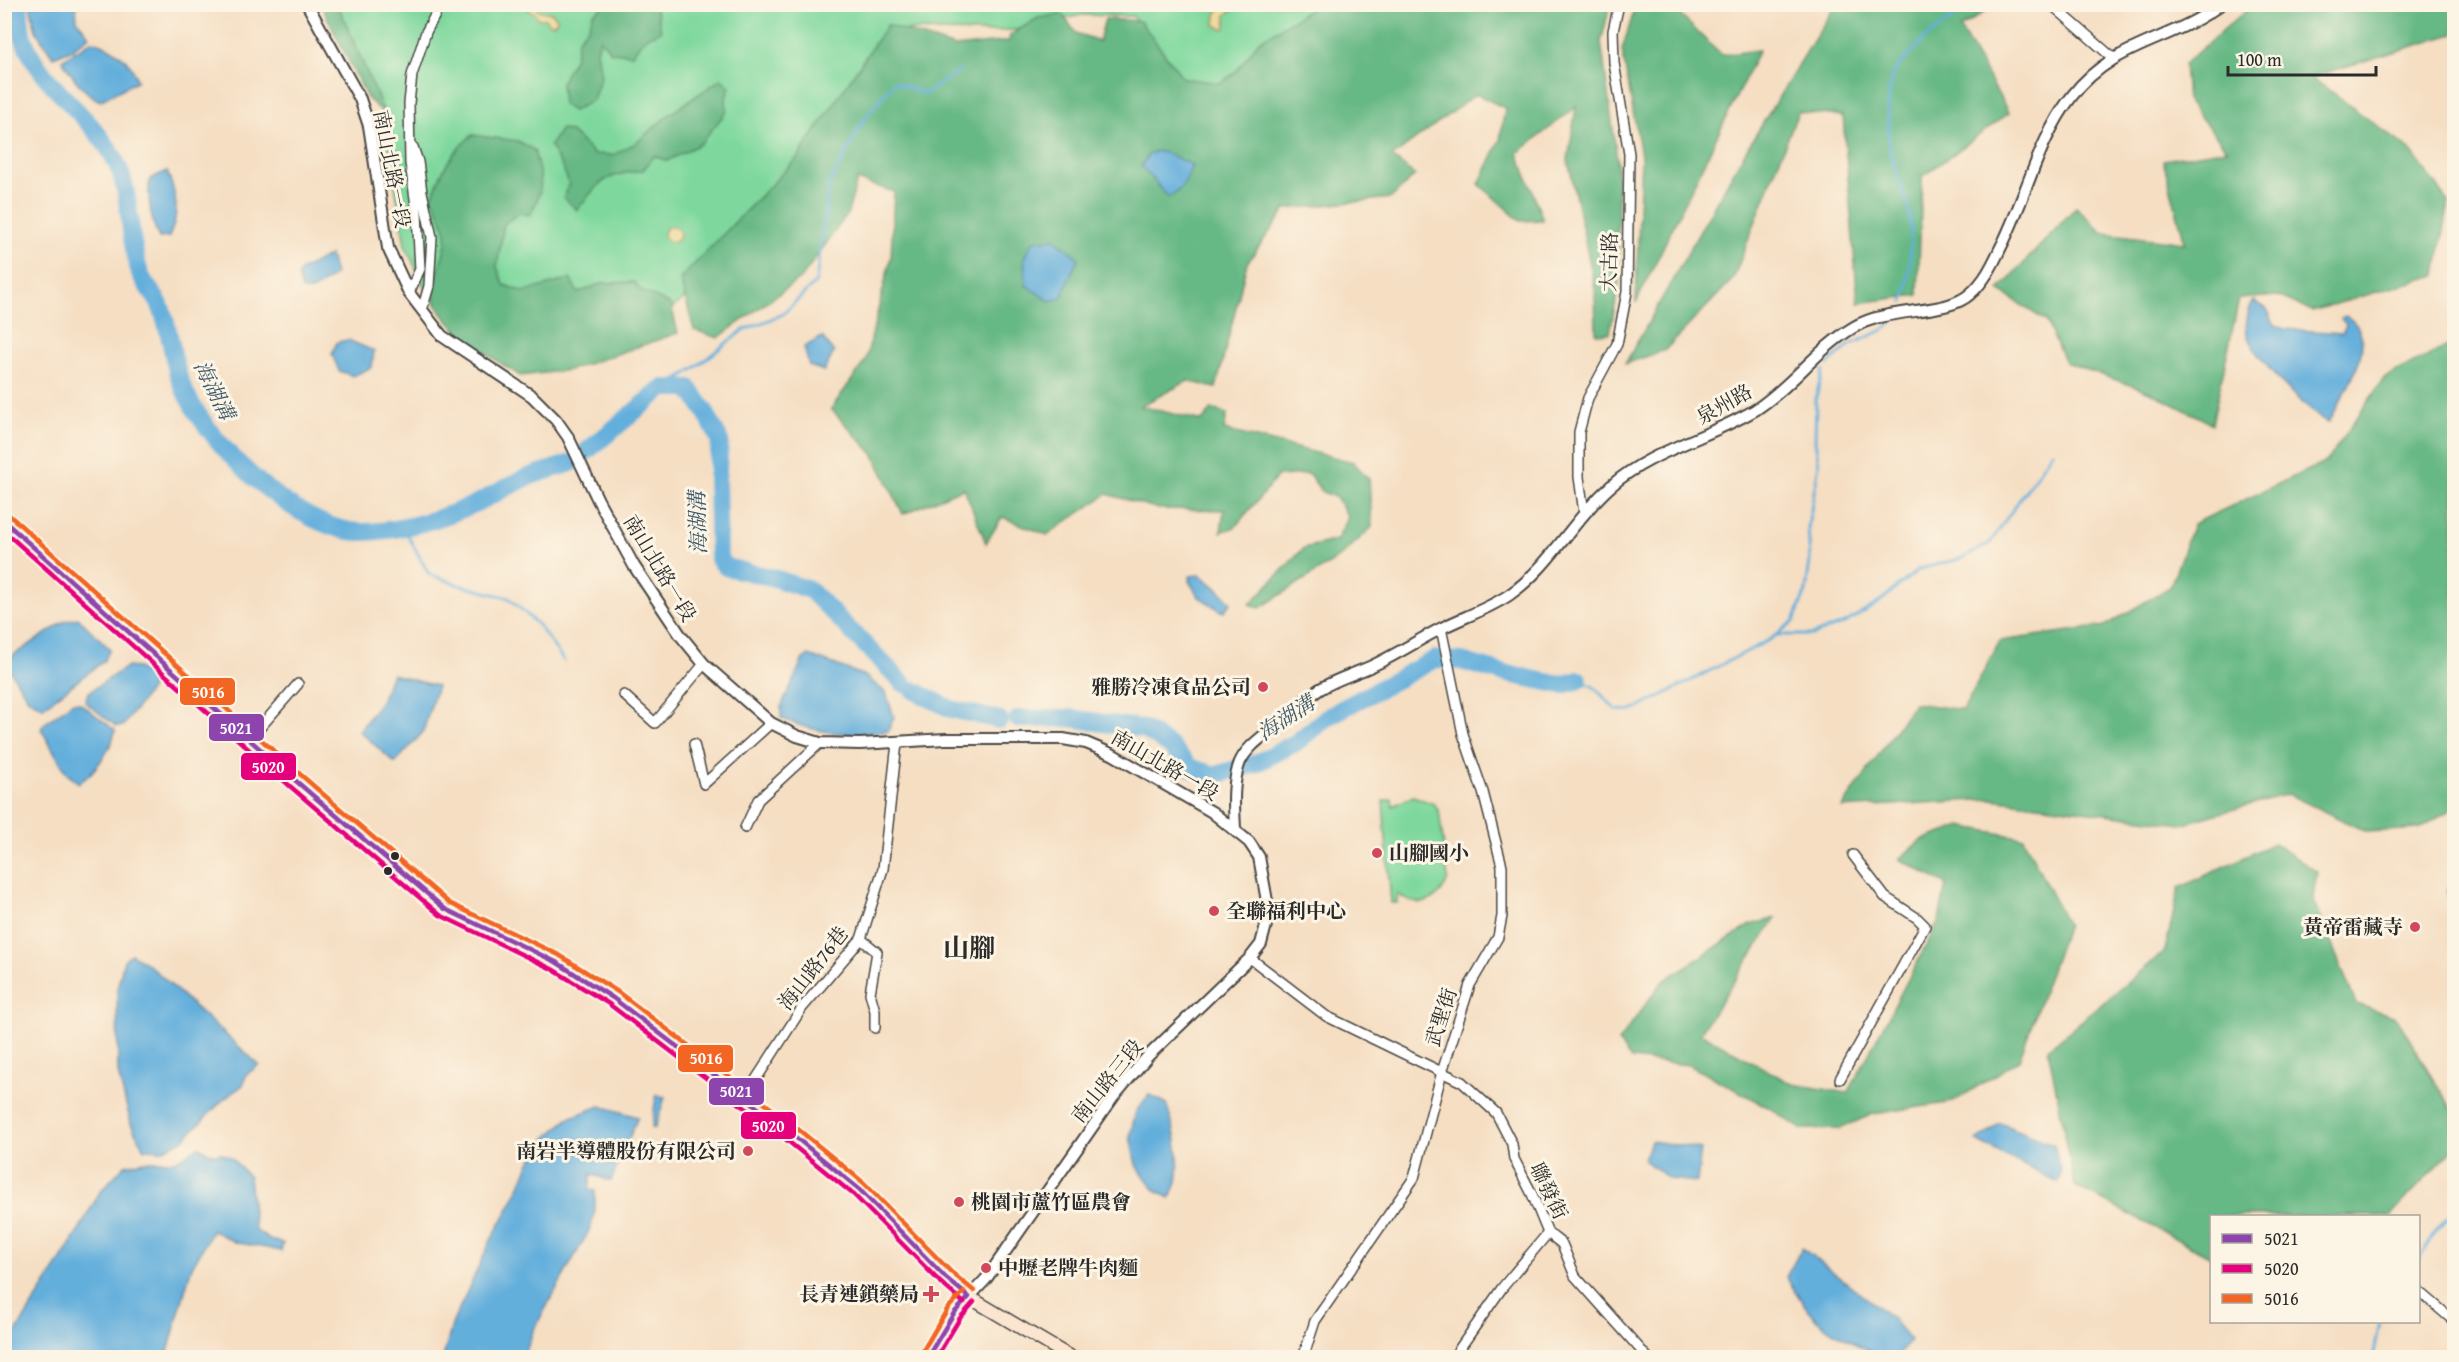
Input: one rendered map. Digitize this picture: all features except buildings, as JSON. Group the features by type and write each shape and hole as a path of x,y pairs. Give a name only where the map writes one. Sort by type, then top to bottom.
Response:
{"main road":[{"path":"4,521 445,909 556,962 594,986 744,1098 859,1189 946,1278 969,1297 1072,1358"}],"street":[{"name":"南山北路一段","path":"307,4 360,99 369,126 388,248 409,293 442,336 532,396 556,420 568,437 598,500 634,566 681,636 704,664 771,723 820,743 897,743 946,739 1063,739 1086,743 1140,769 1212,812 1235,829"},
{"path":"409,293 420,268 417,213 410,163 409,104 412,75 426,32 441,4"},
{"name":"大古路","path":"1584,513 1579,477 1579,432 1588,398 1617,344 1628,292 1629,154 1614,63 1613,32 1619,4"},
{"path":"2051,4 2113,58"},
{"name":"泉州路","path":"1235,829 1234,801 1238,769 1246,751 1317,692 1505,598 1523,585 1611,485 1642,464 1756,409 1855,327 1879,316 1952,305 1967,298 1989,272 2019,209 2038,156 2064,107 2084,82 2113,58 2191,24 2221,4"},
{"path":"411,139 418,162 432,237 429,286 422,310"},
{"name":"武聖街","path":"1303,1358 1315,1322 1414,1178 1442,1072 1470,985 1498,938 1502,916 1502,866 1496,838 1463,734 1442,628"},
{"path":"624,695 655,723 704,664"},
{"path":"250,739 298,684"},
{"path":"694,744 704,784 771,723"},
{"path":"745,828 758,800 820,743"},
{"name":"海山路76巷","path":"744,1098 801,1008 861,939 883,870 897,743"},
{"name":"南山路三段","path":"927,1358 954,1313 986,1279 1121,1088 1148,1056 1250,958 1261,944 1267,901 1259,857 1249,842 1235,829"},
{"path":"1840,1079 1925,926 1885,897 1853,855"},
{"path":"861,939 877,952 870,993 875,1011 875,1028"},
{"name":"聯發街","path":"1250,958 1326,1016 1462,1082 1496,1113 1512,1144 1514,1159 1548,1233 1562,1244 1575,1276 1647,1357"},
{"path":"1453,1358 1502,1288 1548,1233"},
{"path":"2420,1292 2454,1321"}],"green space":[{"path":"340,4 1341,5 1232,91 1174,81 1133,16 1080,15 1024,29 985,32 908,30 734,259 670,310 486,298 459,334 426,291 405,245 385,123 376,97 332,17"},
{"path":"1669,4 1721,55 1759,50 1636,303 1641,155 1622,50 1636,5"},
{"path":"1836,4 1995,5 1960,28 2009,113 1922,177 1918,295 1858,303 1843,116 1798,112 1733,279 1665,350 1625,364 1742,157"},
{"path":"321,5 338,5 385,114 367,98"},
{"path":"605,5 655,5 661,31 645,38 632,54 611,52 600,39 597,51 601,76 593,100 573,111 563,104 561,83 575,57 578,39 588,28 593,14"},
{"path":"1317,5 1610,5 1601,42 1617,159 1619,283 1610,333 1596,334 1595,288 1568,160 1576,107 1518,153 1543,220 1520,221 1479,184 1500,140 1505,108 1476,94 1392,157 1415,175 1391,198 1286,209 1247,263 1216,388 1188,381 1140,406 1202,421 1212,409 1227,414 1224,430 1353,462 1369,479 1372,527 1340,557 1260,608 1250,604 1304,548 1337,540 1348,517 1337,498 1322,492 1309,474 1278,476 1235,527 1221,532 1224,510 1159,509 1107,494 1047,535 1002,517 986,543 964,488 903,514 874,455 831,409 866,360 891,257 894,192 857,180 848,213 802,277 718,338 694,330 680,279 798,157 887,25 955,47 1009,41 1010,35 1038,18 1062,14 1076,33 1099,41 1105,19 1140,21 1183,78 1220,83 1234,74 1259,41"},
{"path":"2252,5 2454,5 2454,34 2311,77 2410,150 2449,202 2436,275 2312,311 2278,296 2239,299 2212,424 2150,392 2065,362 2046,321 1999,290 2076,207 2103,233 2185,243 2163,160 2227,149 2187,101 2184,64"},
{"path":"721,79 730,86 726,98 727,111 700,144 667,161 654,156 643,170 611,177 598,185 577,210 564,198 569,184 550,146 561,129 571,132 594,154 613,155 636,143 667,116"},
{"path":"472,135 518,141 534,150 539,169 540,190 530,215 519,213 504,224 497,267 504,285 524,292 570,279 578,293 602,283 634,282 640,290 671,305 678,333 570,370 520,376 456,329 445,318 434,295 435,280 445,250 446,236 432,197 448,163"},
{"path":"2454,343 2454,808 2419,829 2367,832 2288,794 2181,824 1992,799 1842,808 1914,703 1963,710 2000,641 2105,626 2170,587 2193,524 2327,461 2385,377"},
{"path":"1413,796 1434,804 1439,811 1448,879 1439,894 1427,902 1413,902 1397,894 1397,903 1391,903 1383,801 1392,799 1393,806"},
{"path":"1961,826 2023,838 2067,925 2019,1060 1953,1102 1873,1114 1839,1129 1801,1129 1768,1107 1689,1065 1631,1059 1618,1042 1662,982 1750,925 1776,918 1700,1033 1792,1084 1848,1093 1939,921 1946,884 1899,859 1920,841"},
{"path":"2274,843 2317,872 2313,898 2356,1004 2396,1017 2454,1113 2454,1148 2391,1215 2210,1215 2210,1256 2075,1186 2048,1049 2165,951 2179,888"},
{"path":"2454,877 2454,935 2447,891"}],"sand":[{"path":"535,5 538,10 552,13 558,19 554,24 548,23 546,19 538,19 535,13 528,10 529,6"},
{"path":"1222,5 1235,5 1236,7 1226,15 1226,28 1222,29 1215,25 1216,14"},
{"path":"672,226 678,228 680,234 678,240 672,242 666,240 664,234 666,228"}],"water":[{"path":"30,5 76,5 77,20 89,36 73,49 53,57 36,31"},
{"path":"92,41 120,55 131,67 137,81 100,101 83,88 62,60"},
{"path":"1156,151 1192,165 1181,188 1168,197 1141,166 1148,155"},
{"path":"167,171 175,197 176,212 169,237 159,238 150,209 150,179"},
{"path":"1055,239 1078,258 1061,298 1050,301 1026,285 1024,258 1033,241"},
{"path":"330,255 335,275 312,291 302,290 298,277 300,271"},
{"path":"2254,301 2267,309 2274,324 2284,329 2342,333 2346,325 2342,318 2345,316 2356,325 2361,337 2361,351 2357,366 2329,422 2296,397 2253,347 2246,328 2248,313"},
{"path":"822,337 834,352 824,371 809,366 804,347"},
{"path":"348,340 374,351 372,367 353,376 339,371 332,354 337,342"},
{"path":"1199,575 1231,603 1223,612 1199,597 1189,581 1190,576"},
{"path":"78,618 110,649 104,661 43,707 29,700 7,666 12,656 65,621"},
{"path":"809,655 865,676 886,693 894,717 888,731 860,734 833,733 807,728 781,718 781,707 803,659"},
{"path":"126,667 138,668 153,680 150,690 123,726 116,726 85,702 88,693"},
{"path":"392,674 437,686 423,732 395,763 359,731 381,701"},
{"path":"73,702 80,703 115,730 111,744 102,760 79,783 67,774 41,729 44,724"},
{"path":"131,954 149,965 259,1065 246,1075 243,1085 223,1100 183,1140 162,1150 144,1149 131,1124 118,1073 117,990 124,960"},
{"path":"656,1095 665,1097 655,1128 652,1127"},
{"path":"1149,1095 1166,1103 1173,1125 1179,1165 1175,1189 1169,1198 1154,1189 1136,1165 1130,1136 1136,1111"},
{"path":"600,1106 638,1117 611,1181 591,1174 589,1189 595,1191 595,1210 591,1227 533,1331 524,1357 443,1357 453,1322 530,1162 546,1138 569,1118"},
{"path":"2000,1123 2054,1145 2061,1173 2058,1183 1977,1141"},
{"path":"1651,1141 1701,1149 1697,1182 1669,1179 1643,1159"},
{"path":"199,1147 213,1154 222,1153 232,1158 249,1177 255,1230 270,1240 283,1243 281,1251 234,1242 213,1230 191,1269 168,1352 155,1354 152,1358 5,1357 5,1350 100,1192 125,1165 144,1161 175,1161"},
{"path":"1802,1248 1891,1317 1910,1340 1897,1357 1865,1348 1830,1329 1813,1316 1786,1277"}],"waterway":[{"name":"海湖溝","path":"19,4 23,36 32,57 55,88 95,130 116,162 125,189 133,245 140,273 163,312 179,377 190,401 229,454 255,478 311,518 340,529 366,532 396,529 456,512 528,477 571,463"},
{"path":"1904,302 1910,265 1911,227 1909,209 1889,149 1888,103 1892,73 1924,39 1971,4"},
{"path":"663,388 692,370 742,331 783,314 816,282 829,184 865,118 894,82 925,94 960,70"},
{"path":"1828,364 1850,345 1883,330 1897,317"},
{"path":"1579,680 1594,687 1616,710 1632,711 1771,639 1794,621 1806,591 1810,560 1808,527 1819,464 1815,441 1816,397 1823,370"},
{"name":"海湖溝","path":"587,451 663,388 689,388 705,411 720,441 717,481 719,559 726,567 774,578 810,590 904,684"},
{"path":"1777,635 1812,635 1845,623 1878,603 1919,569 1963,558 1990,543 2052,452"},
{"path":"403,527 429,574 459,585 509,598 539,626 564,661"},
{"name":"海湖溝","path":"1018,719 1070,718 1144,729 1170,746 1191,768 1215,775 1255,764 1297,742 1327,717 1435,659 1461,661 1503,673 1562,685 1579,680"},
{"name":"海湖溝","path":"913,690 951,709 1000,720"},
{"path":"2420,1258 2433,1235 2454,1213"},
{"path":"2373,1358 2380,1323"}],"transit line":[{"name":"5016","path":"9,515 301,775 449,903 559,955 618,992 788,1121 864,1183 951,1272 974,1291"},
{"name":"5021","path":"4,521 296,781 445,909 556,962 613,998 783,1127 859,1189 946,1278 969,1297"},
{"name":"5020","path":"4,531 291,787 440,915 552,969 609,1004 778,1133 854,1195 941,1283 964,1303"},
{"name":"5016","path":"921,1354 948,1308 964,1292"},
{"name":"5021","path":"927,1358 954,1313 969,1297"},
{"name":"5020","path":"936,1358 960,1318 974,1302"}],"place":[{"name":"雅勝冷凍食品公司","path":"1263,687"},
{"name":"山腳國小","path":"1377,853"},
{"name":"全聯福利中心","path":"1214,911"},
{"name":"黃帝雷藏寺","path":"2415,927"},
{"name":"南岩半導體股份有限公司","path":"748,1151"},
{"name":"桃園市蘆竹區農會","path":"959,1202"},
{"name":"中壢老牌牛肉麵","path":"986,1268"},
{"name":"長青連鎖藥局","path":"931,1294"}],"district":[{"name":"山腳","path":"969,948"}]}
